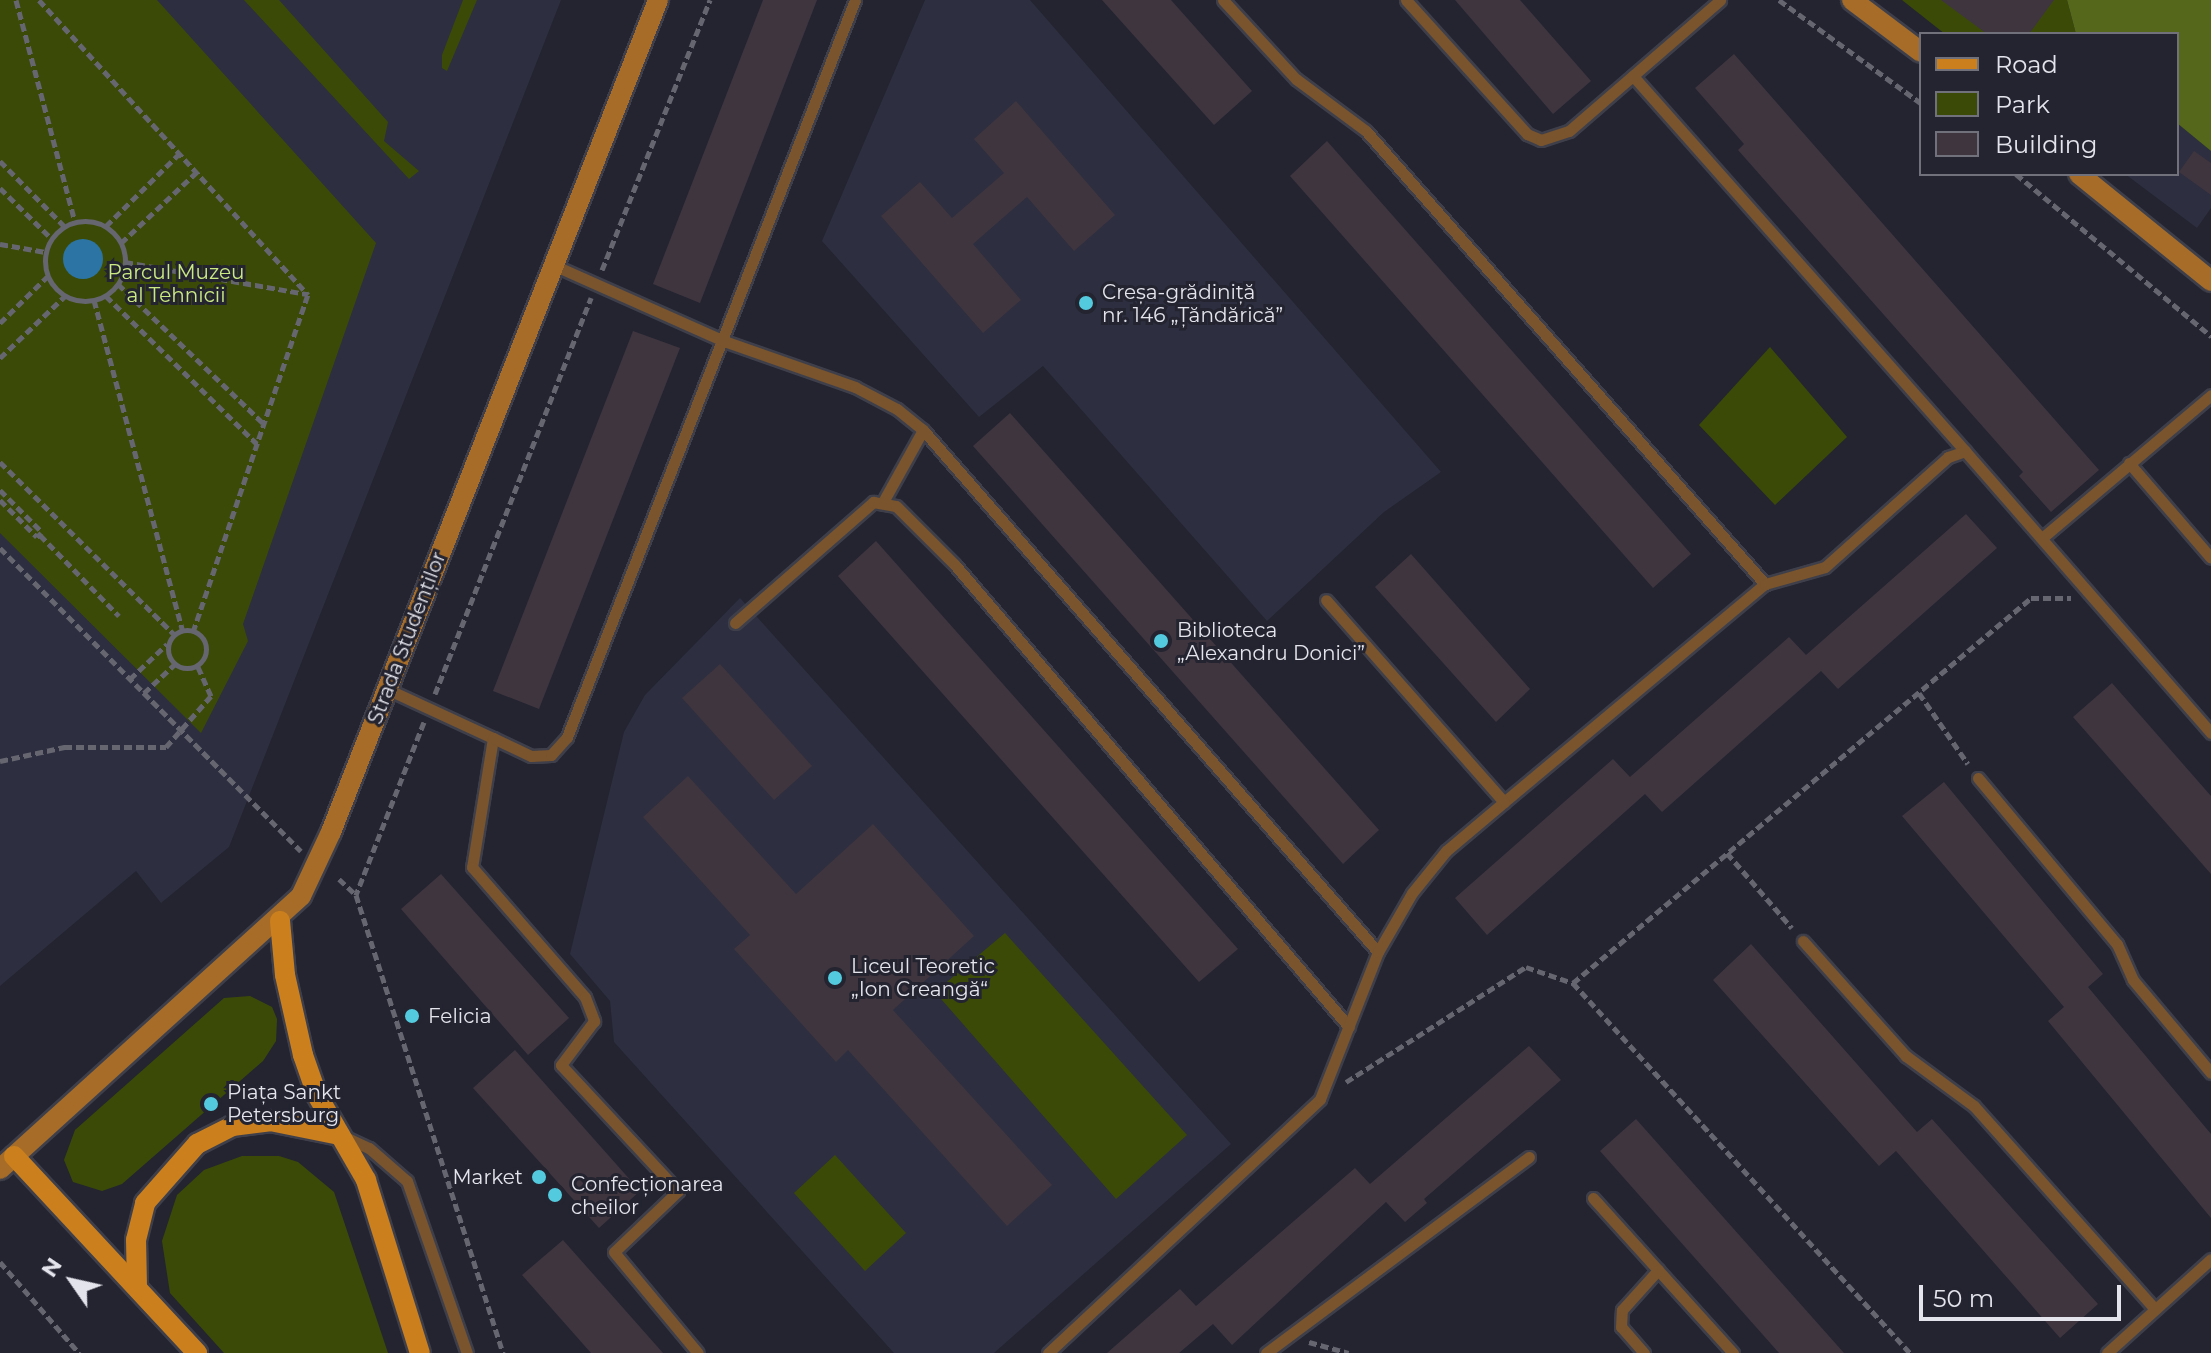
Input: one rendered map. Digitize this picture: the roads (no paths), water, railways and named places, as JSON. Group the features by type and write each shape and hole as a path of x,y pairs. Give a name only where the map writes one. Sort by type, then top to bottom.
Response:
{"main road":[{"name":"Strada Studenților","path":"7,1162 222,965 280,921 301,896 318,863 551,264 658,0"},
{"path":"1852,0 1919,50"},
{"path":"2081,176 2211,281"},
{"path":"280,921 285,975 303,1055 317,1095 379,1216 420,1353"},
{"path":"137,1287 136,1240 145,1203 197,1144 232,1126 270,1121 340,1135"},
{"path":"7,1162 137,1287 197,1353"}],"lane":[{"path":"387,689 430,706 531,756 551,755 567,737 855,0"},
{"path":"1223,0 1296,79 1366,131 1765,584"},
{"path":"1406,0 1527,134 1541,140 1569,131 1720,0"},
{"path":"1633,76 2211,733"},
{"path":"551,264 724,341 855,387 923,430 1378,952"},
{"path":"2042,538 2211,395"},
{"path":"735,623 861,512 884,500 923,430"},
{"path":"1048,1353 1320,1099 1378,952 1429,869 1504,802 1765,584 1825,567 1948,457 1965,451"},
{"path":"2129,463 2211,558"},
{"path":"884,500 912,520 955,565 1349,1027"},
{"path":"1326,600 1504,802"},
{"path":"493,738 472,867 585,997 594,1021 561,1065 678,1191 614,1252 698,1353"},
{"path":"1978,778 2117,944 2133,980 2211,1073"},
{"path":"1803,941 1906,1056 1939,1075 1974,1106 2155,1309"},
{"path":"340,1135 369,1148 407,1181 467,1353"},
{"path":"1266,1353 1529,1157"},
{"path":"1593,1198 1733,1353"},
{"path":"2107,1353 2211,1259"},
{"path":"1644,1353 1621,1327 1622,1310 1658,1270"}],"water":[{"path":"83,239 97,245 103,259 97,273 83,279 69,273 63,259 69,245"}],"place":[{"name":"Creșa-grădiniță nr. 146 „Țăndărică”","path":"1086,303"},
{"name":"Biblioteca „Alexandru Donici”","path":"1161,641"},
{"name":"Liceul Teoretic „Ion Creangă“","path":"835,978"},
{"name":"Felicia","path":"412,1016"},
{"name":"Piața Sankt Petersburg","path":"211,1104"},
{"name":"Market","path":"539,1177"},
{"name":"Confecționarea cheilor","path":"555,1195"}],"park label":[{"name":"Parcul Muzeu al Tehnicii","path":"176,284"}]}
